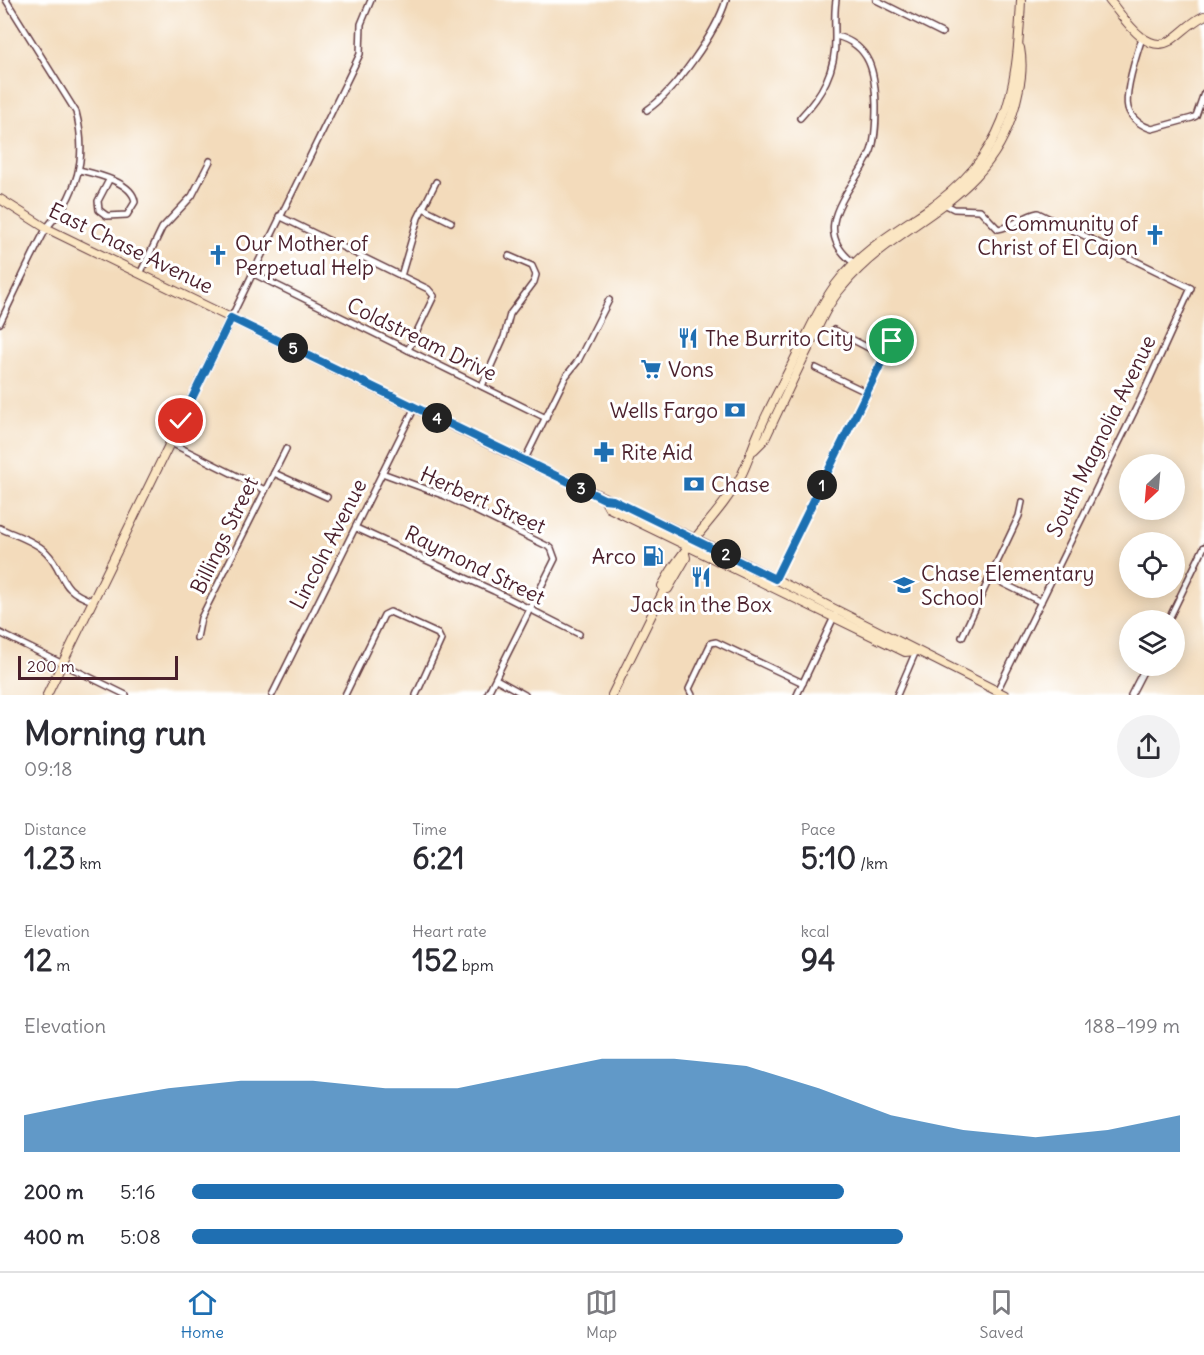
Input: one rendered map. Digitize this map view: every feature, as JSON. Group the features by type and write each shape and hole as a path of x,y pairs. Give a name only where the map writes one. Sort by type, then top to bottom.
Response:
{"main road":[{"path":"612,695 664,590 669,574 681,555 685,554 733,489 820,308 836,284 854,263 879,242 949,195 974,170 996,138 1007,110 1019,43 1021,0"},
{"path":"1109,0 1142,38 1154,44 1166,43 1204,16"},
{"path":"753,451 765,439 826,311 841,288 883,247 945,205 974,180 1002,141 1021,83 1023,62 1019,43"},
{"name":"East Chase Avenue","path":"0,199 46,228 524,461 696,539 773,582"},
{"path":"47,695 231,318"},
{"name":"East Chase Avenue","path":"604,499 609,508 773,582 836,613 905,652 916,651 995,693 1005,695"}],"street":[{"path":"0,323 46,228 64,207 79,170 81,132 76,112 6,0"},
{"path":"231,318 360,54 361,24 371,0"},
{"path":"647,110 660,102 712,33 720,21 726,0"},
{"path":"800,118 827,83 836,36 833,27 836,0"},
{"path":"876,0 942,33"},
{"path":"836,36 857,46 866,56 875,77 874,142 865,165 842,200 834,225 835,239 841,253 854,263"},
{"path":"1142,38 1132,73 1128,107 1135,120 1152,129 1192,118 1196,116 1204,93"},
{"path":"140,274 162,228 192,196 210,161"},
{"path":"79,170 109,180 133,194 134,205 127,214 107,216 99,210 98,201 109,180"},
{"path":"401,276 423,208 436,182"},
{"name":"South Magnolia Avenue","path":"945,205 954,209 980,210 998,229 1008,228 1026,215 1038,213 1191,288 1141,398 995,693"},
{"path":"423,208 451,222"},
{"path":"279,216 428,289 434,296 408,350"},
{"path":"482,386 504,337 510,314 534,282 536,275 532,266 509,256"},
{"name":"Coldstream Drive","path":"252,273 546,418"},
{"path":"524,461 609,300"},
{"path":"834,330 886,357"},
{"path":"773,582 892,341"},
{"path":"816,368 868,393"},
{"name":"Lincoln Avenue","path":"272,695 415,407"},
{"path":"171,443 265,490"},
{"name":"Billings Street","path":"197,638 201,618 286,449"},
{"path":"274,472 327,497"},
{"name":"Herbert Street","path":"382,473 445,496 551,548 555,559 531,608"},
{"path":"962,637 1019,516 1022,502"},
{"path":"0,528 46,552 69,588 93,601"},
{"name":"Raymond Street","path":"356,528 531,608 579,634"},
{"path":"1173,610 1204,548"},
{"path":"990,577 1041,602"},
{"path":"487,695 531,608"},
{"path":"345,695 382,618 390,612 438,634 441,640 416,695"},
{"path":"797,695 836,613"},
{"path":"0,633 126,695"},
{"path":"692,695 689,689 711,643 722,643 803,684"},
{"path":"897,695 916,651"},
{"path":"1131,695 1141,676"},
{"path":"496,679 525,695"}],"place":[{"name":"Community of Christ of El Cajon","path":"1155,235"},
{"name":"Our Mother of Perpetual Help","path":"218,255"},
{"name":"The Burrito City","path":"688,338"},
{"name":"Vons","path":"651,369"},
{"name":"Wells Fargo","path":"735,410"},
{"name":"Rite Aid","path":"604,452"},
{"name":"Chase","path":"694,484"},
{"name":"Arco","path":"653,556"},
{"name":"Jack in the Box","path":"701,577"},
{"name":"Chase Elementary School","path":"904,585"}],"route":[{"path":"181,421 231,318 544,471 604,499 611,499 775,579 886,358 892,341"}]}
